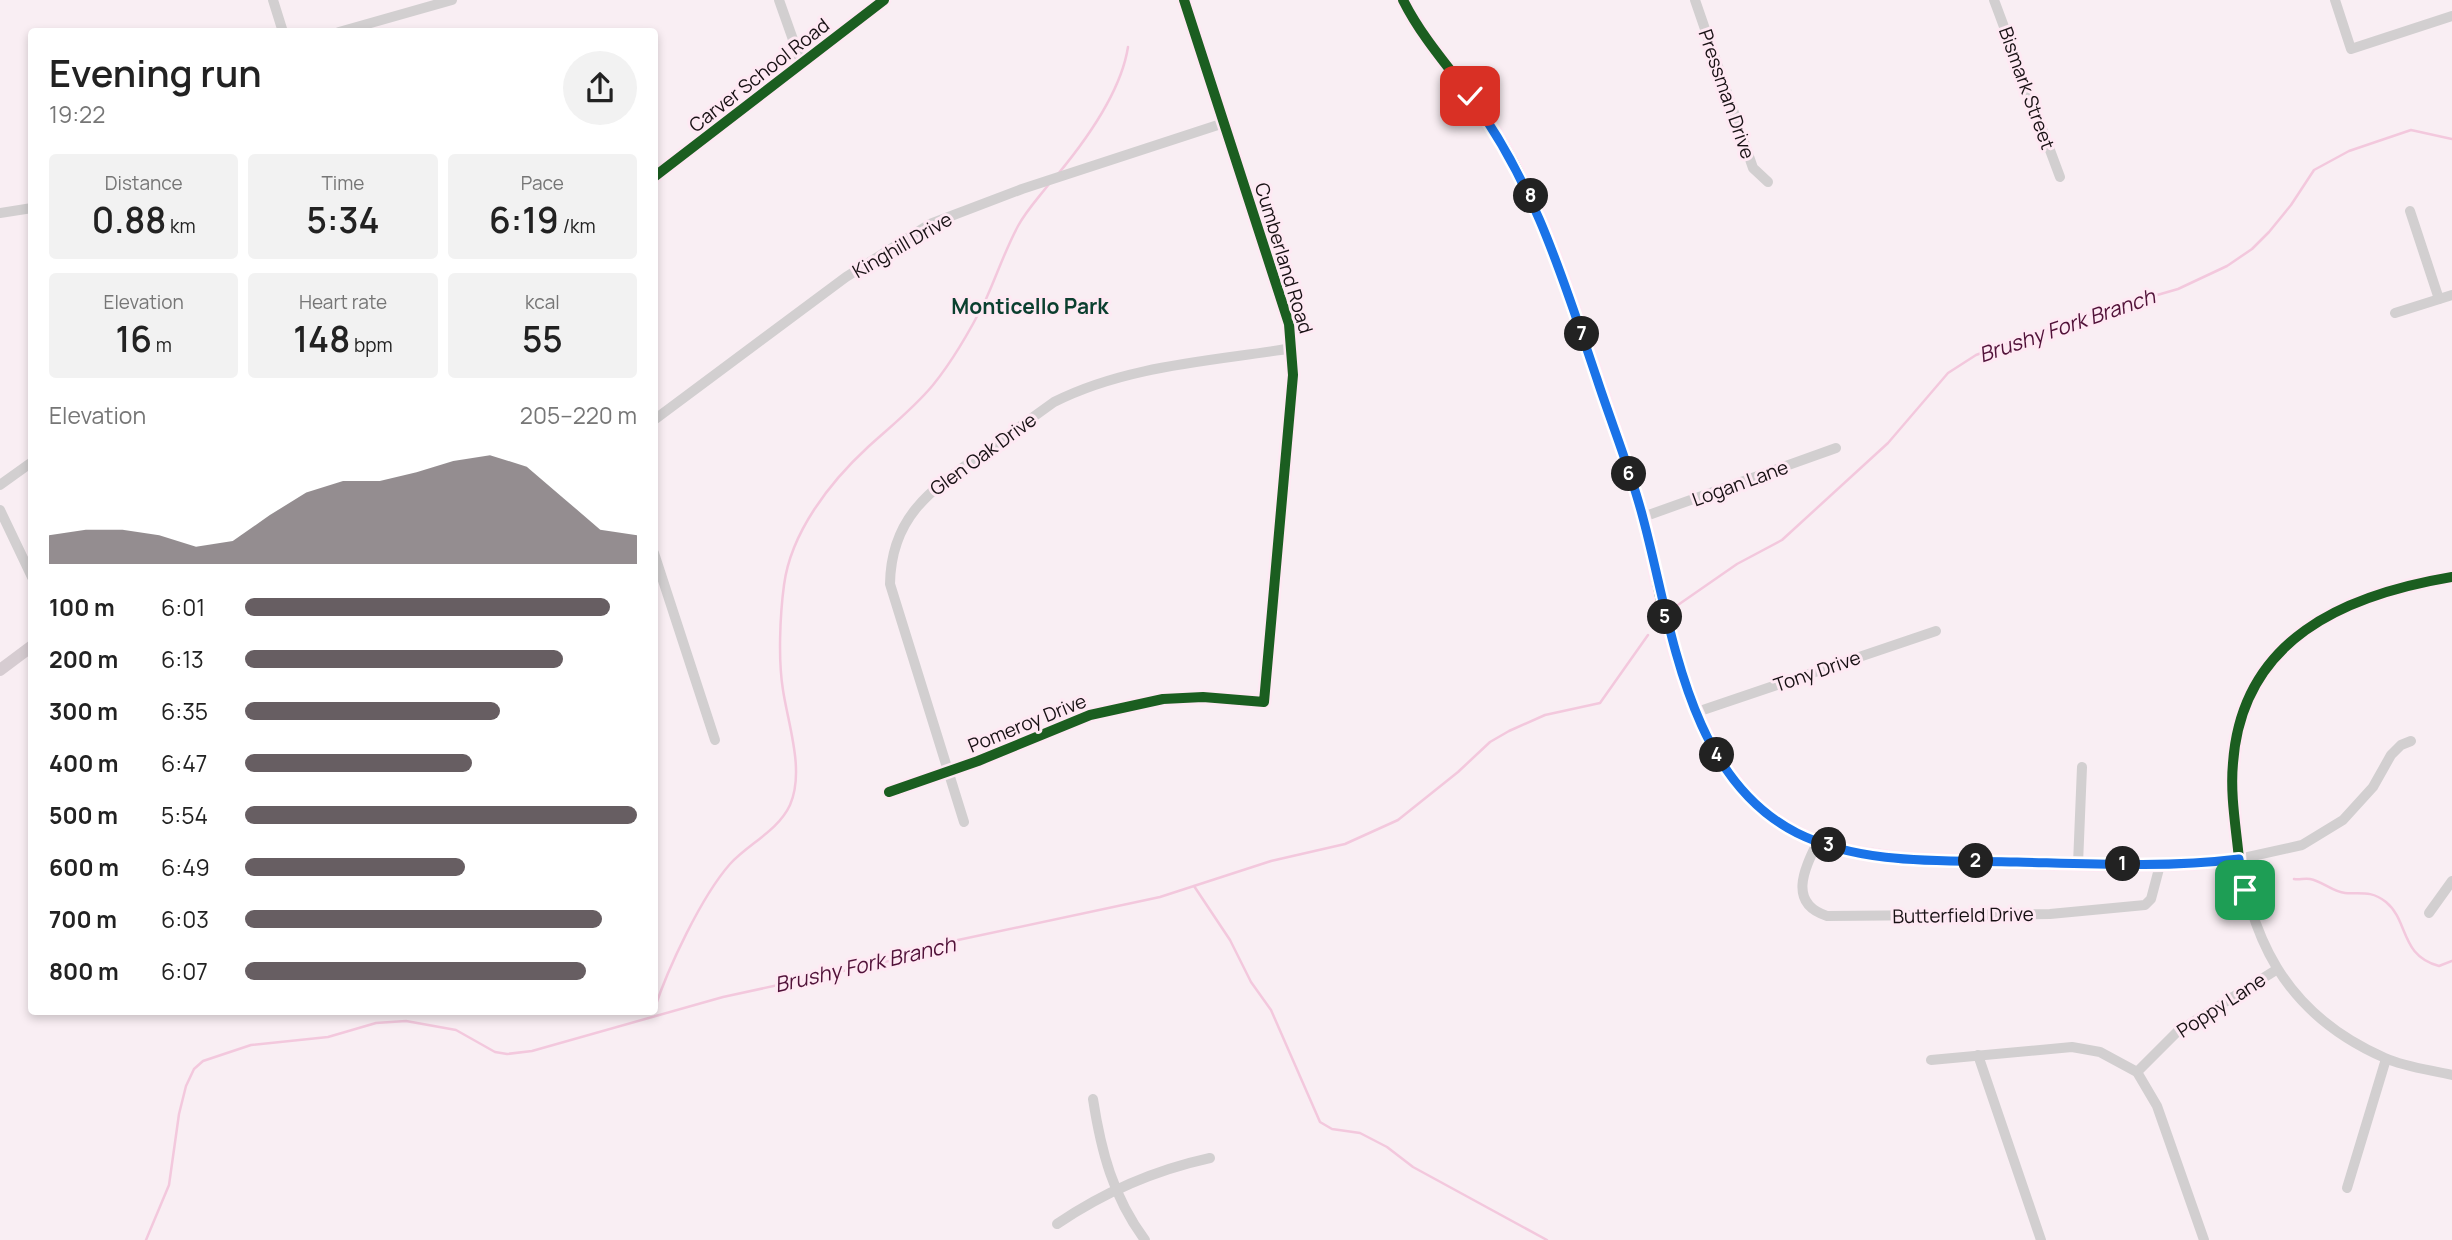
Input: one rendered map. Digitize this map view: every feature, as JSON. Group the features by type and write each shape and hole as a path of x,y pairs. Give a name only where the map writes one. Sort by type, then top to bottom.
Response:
{"main road":[{"name":"Carver School Road","path":"658,174 884,0"},
{"path":"0,670 28,649"}],"street":[{"path":"273,0 282,28"},
{"path":"353,28 452,0"},
{"path":"779,0 802,65"},
{"name":"Cumberland Road","path":"1184,0 1277,282 1293,348 1293,375 1264,702"},
{"path":"1403,0 1431,45 1492,125 1530,195 1559,267 1643,517 1668,628 1697,712 1724,767 1738,787 1778,822 1798,834 1861,853 1915,859 2160,865 2239,859 2302,845 2343,820 2372,787 2391,755 2401,745 2411,741"},
{"name":"Pressman Drive","path":"1695,0 1753,168 1768,182"},
{"name":"Bismark Street","path":"1994,0 2060,177"},
{"path":"2335,0 2351,49 2452,16"},
{"name":"Kinghill Drive","path":"658,417 846,277 930,224 1022,189 1224,123"},
{"path":"0,213 28,209"},
{"path":"2410,211 2439,299"},
{"path":"2395,313 2452,295"},
{"name":"Glen Oak Drive","path":"964,822 890,584 890,563 898,538 919,503 931,491 1054,402 1075,392 1135,373 1293,348"},
{"name":"Logan Lane","path":"1643,517 1836,448"},
{"path":"0,485 28,465"},
{"path":"0,510 28,569"},
{"path":"658,565 715,740"},
{"path":"2452,577 2380,593 2340,608 2298,635 2270,664 2247,702 2235,742 2232,791 2239,859 2250,911 2276,970 2318,1015 2345,1036 2386,1059 2452,1075"},
{"name":"Tony Drive","path":"1697,712 1936,631"},
{"name":"Pomeroy Drive","path":"889,792 948,773 1070,721 1129,705 1163,699 1202,697 1264,702"},
{"path":"2078,864 2082,767"},
{"name":"Butterfield Drive","path":"1818,841 1801,880 1811,906 1827,916 2050,914 2146,905 2151,899 2160,865"},
{"path":"2430,913 2452,881"},
{"name":"Poppy Lane","path":"2137,1072 2176,1031 2276,970"},
{"path":"1931,1060 2072,1047 2100,1052 2137,1072 2157,1107 2204,1240"},
{"path":"1978,1055 2041,1240"},
{"path":"2347,1188 2386,1059"},
{"path":"1093,1099 1100,1143 1114,1190 1145,1240"},
{"path":"1057,1224 1114,1190 1156,1173 1210,1158"}],"waterway":[{"path":"1058,174 1091,130 1110,98 1128,47"},
{"name":"Brushy Fork Branch","path":"1675,607 1737,564 1782,540 1888,443 1948,373 1976,355 2081,317 2178,289 2227,266 2252,249 2269,232 2314,170 2349,151 2411,130 2452,139"},
{"path":"658,1000 697,914 719,878 737,857 778,822 790,805 794,792 796,763 781,678 781,623 788,565 804,527 814,509 840,476 918,402 948,365 986,299 1018,226 1049,184"},
{"name":"Brushy Fork Branch","path":"146,1240 169,1185 179,1114 186,1086 194,1069 203,1061 251,1045 328,1037 376,1023 406,1021 456,1030 495,1052 507,1054 532,1051 723,997 889,961 958,940 1160,897 1271,861 1345,844 1398,820 1458,772 1490,742 1509,731 1545,715 1600,703 1648,635"},
{"path":"2294,879 2310,879 2341,892 2365,893 2381,898 2393,910 2411,946 2418,954 2426,961 2439,966 2452,961"},
{"path":"1194,886 1230,940 1251,982 1271,1010 1320,1122 1332,1129 1360,1133 1387,1147 1413,1167 1547,1240"}],"cycle path":[{"path":"658,174 884,0"},
{"path":"889,792 978,761 1090,715 1163,699 1203,697 1264,702 1293,375 1289,324 1184,0"},
{"path":"1403,0 1423,33 1502,142 1546,232 1642,513 1669,633 1679,667 1706,733 1745,792 1769,815 1798,833 1847,850 1899,858 2121,865 2239,859 2232,775 2241,720 2256,684 2278,654 2305,630 2338,611 2373,596 2452,577"}],"district":[{"name":"Monticello Park","path":"1030,307"}],"route":[{"path":"1470,96 1513,160 1546,233 1643,517 1668,628 1697,712 1712,746 1738,787 1755,804 1798,834 1861,853 1915,859 2078,864 2193,865 2239,859 2245,890"}]}
